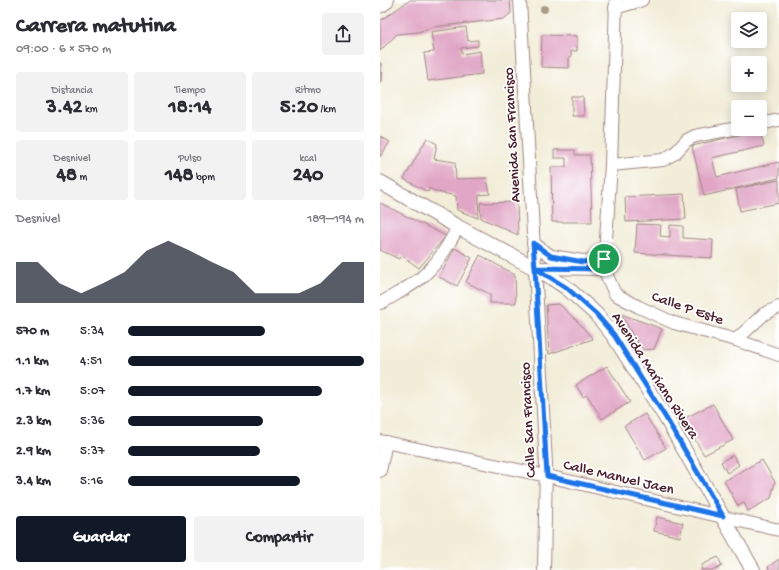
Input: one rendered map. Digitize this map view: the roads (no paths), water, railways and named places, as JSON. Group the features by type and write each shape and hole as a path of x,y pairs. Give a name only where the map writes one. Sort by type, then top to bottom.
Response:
{"highway":[{"path":"380,3 384,0"}],"street":[{"name":"Avenida San Francisco","path":"520,0 535,268"},
{"path":"604,264 611,165 616,4 642,0"},
{"path":"767,123 779,120"},
{"path":"611,165 663,160 675,153 687,140 695,136 731,129"},
{"name":"Avenida Mariano Rivera","path":"380,182 458,227 535,268 567,288 596,314 614,335 666,418 753,570"},
{"path":"380,303 407,287 435,264 448,246 458,227"},
{"path":"533,243 551,256 604,264"},
{"path":"535,268 604,264"},
{"name":"Calle P Este","path":"604,264 615,294 639,307 674,323 736,340 779,355"},
{"name":"Calle San Francisco","path":"535,268 547,476 544,570"},
{"path":"736,340 764,314 779,307"},
{"path":"380,471 383,442"},
{"name":"Calle Manuel Jaen","path":"383,442 547,476 779,530"}]}
